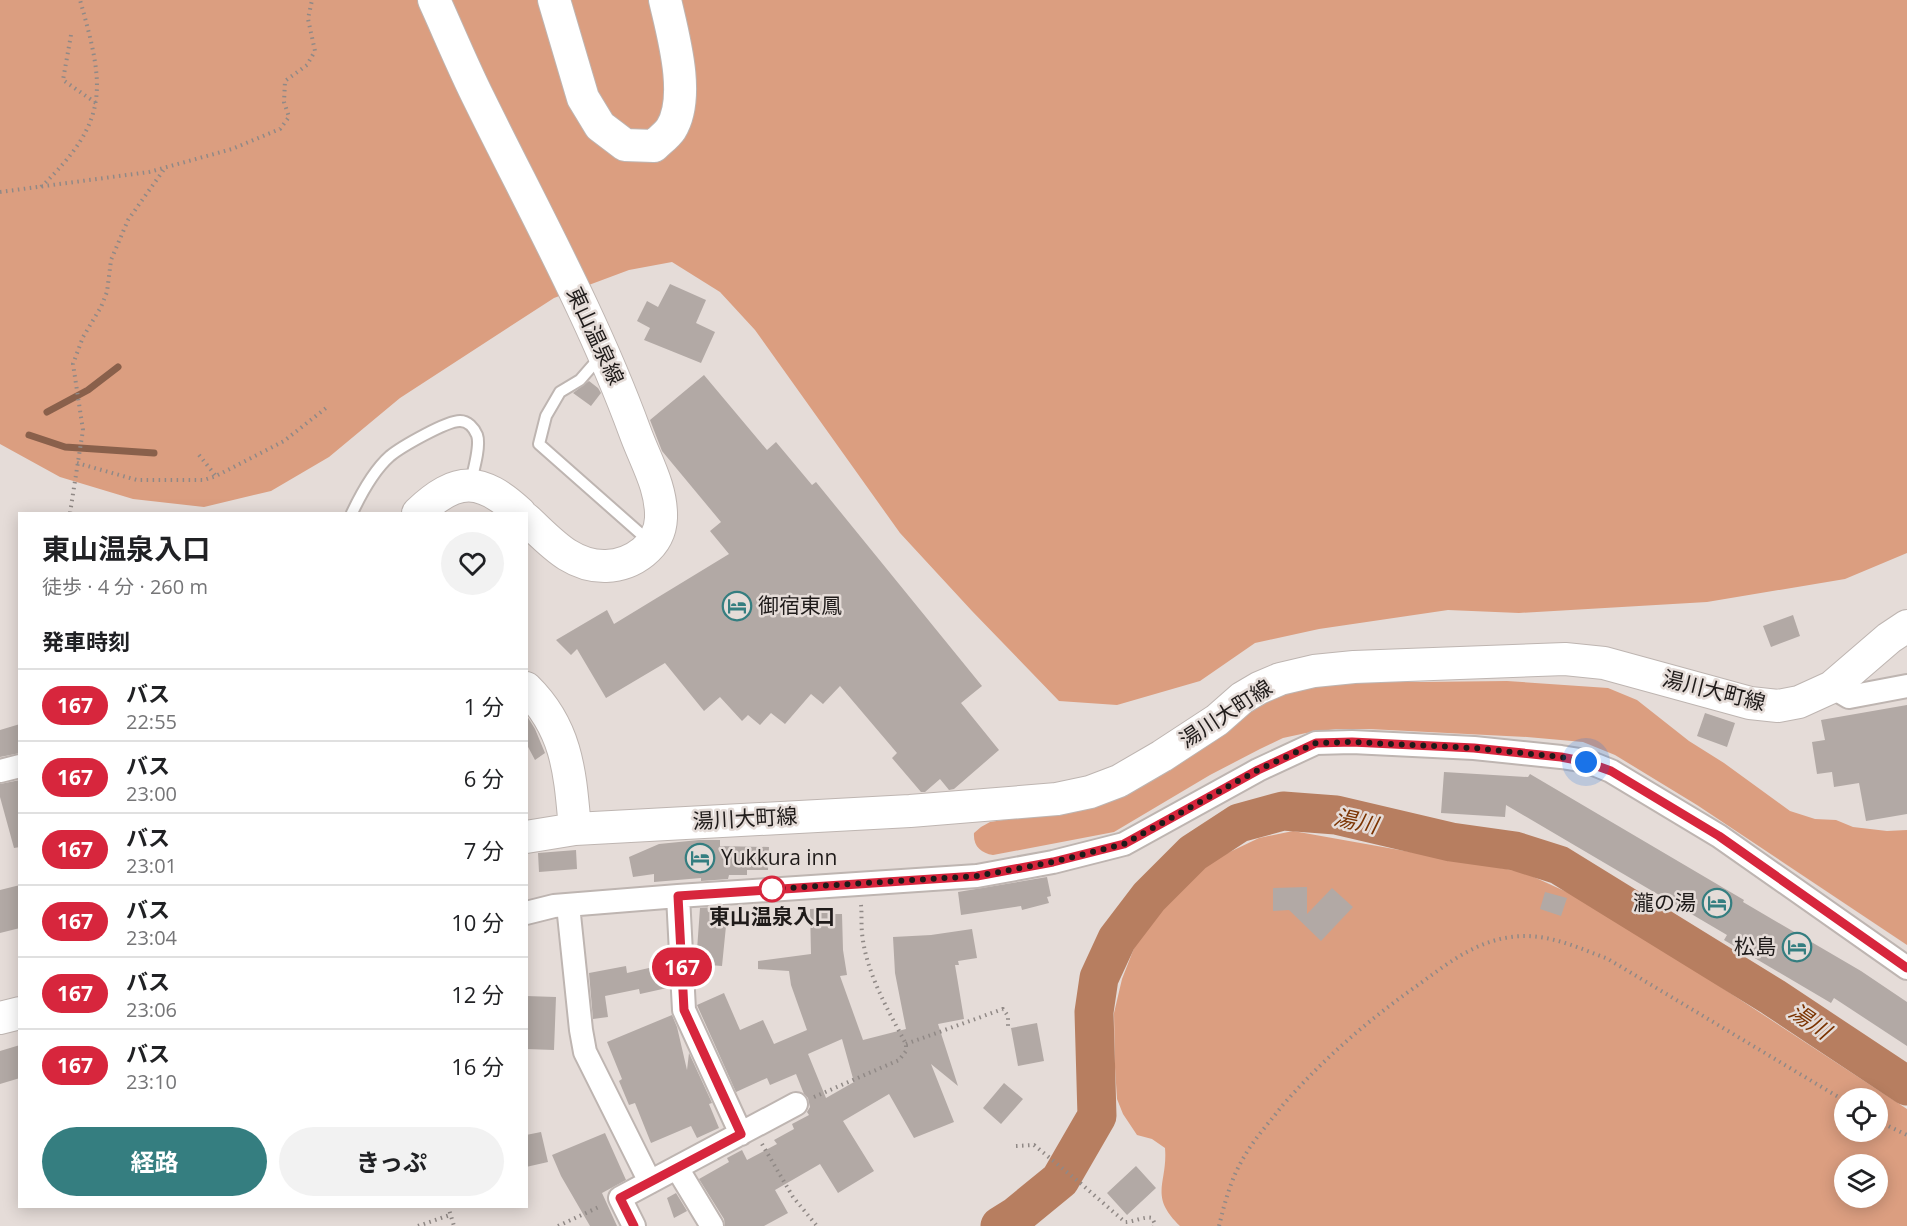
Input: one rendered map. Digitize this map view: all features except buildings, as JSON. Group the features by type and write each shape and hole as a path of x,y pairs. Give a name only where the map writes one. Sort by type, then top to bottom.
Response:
{"main road":[{"name":"東山温泉線","path":"434,0 478,98 619,387 641,449 655,479 659,495 661,520 658,537 652,544"},
{"path":"554,0 583,98 600,126 626,144 654,146 671,129 679,104 681,76 665,0"},
{"path":"419,512 437,496 449,490 470,485 493,491 519,512"},
{"path":"528,521 562,552 577,561 604,566 624,564 646,551 652,544"},
{"name":"湯川大町線","path":"528,837 575,829 909,811 1057,799 1090,792 1119,781 1217,720 1242,698 1259,688 1280,679 1314,671 1354,667 1564,659 1604,663 1750,703 1778,706 1799,702 1832,687 1889,638 1907,626"},
{"path":"528,690 539,700 556,726 569,769 575,829"},
{"path":"0,1018 18,1014"}],"street":[{"path":"1832,687 1849,697 1907,686"},
{"path":"528,912 554,906 977,876 1053,862 1124,844 1258,770 1316,743 1352,742 1474,748 1561,757 1586,762 1611,771 1719,836 1907,968"},
{"path":"0,771 18,766"},
{"path":"678,896 684,1010 747,1130"},
{"path":"568,905 585,1052 650,1182"},
{"path":"634,1226 620,1198 796,1104"},
{"path":"677,1168 712,1226"}],"lane":[{"path":"603,354 580,380 560,392 546,416 540,444 652,544"},
{"path":"352,512 364,489 390,456 447,423 461,421 470,424 477,436 478,445 470,485"}],"path":[{"path":"41,188 58,171 88,130 96,103 97,73 92,42 80,0"},
{"path":"0,192 149,172 216,155 280,129 289,117 284,102 285,81 307,65 315,51 308,18 312,0"},
{"path":"70,35 63,80 96,103"},
{"path":"70,512 83,430 73,364 83,337 104,300 111,260 128,220 165,168"},
{"path":"77,463 137,480 204,480 284,441 326,408"},
{"path":"198,455 216,476"},
{"path":"796,1104 899,1060 906,1051 906,1044 882,998 868,960 862,934 861,883"},
{"path":"1220,1226 1234,1176 1244,1156 1264,1128 1303,1083 1349,1038 1405,994 1463,953 1493,940 1534,937 1565,942 1608,959 1834,1094"},
{"path":"906,1044 1003,1009 1008,1016 1008,1030"},
{"path":"1888,1126 1907,1135"},
{"path":"747,1130 793,1197 817,1226"},
{"path":"1016,1146 1034,1145 1125,1222 1135,1222 1147,1217 1152,1218 1154,1226"},
{"path":"558,1226 620,1198"},
{"path":"448,1208 454,1226"},
{"path":"418,1226 450,1215"}],"shaded area":[{"path":"0,0 1907,0 1907,553 1845,579 1707,602 1519,613 1448,610 1319,629 1255,643 1200,681 1117,705 1059,701 900,533 755,330 720,292 672,262 629,270 554,298 400,398 329,457 271,491 204,507 133,499 60,477 0,444"},
{"path":"1329,679 1421,682 1507,681 1608,688 1637,700 1689,741 1724,763 1790,811 1815,819 1836,820 1853,827 1887,831 1907,830 1907,945 1697,805 1615,755 1583,742 1369,729 1336,729 1306,733 1283,738 1260,749 1210,775 1114,832 993,855 981,851 976,845 974,833 990,822 1061,811 1259,705 1290,691"},
{"path":"1293,831 1523,872 1611,915 1875,1088 1834,1088 1834,1142 1888,1142 1888,1097 1907,1109 1907,1226 1180,1226 1170,1215 1162,1197 1165,1148 1152,1139 1137,1135 1123,1114 1117,1099 1114,1013 1122,979 1138,938 1174,894 1215,859 1259,838"}],"waterway":[{"path":"47,412 88,390 118,367"},
{"path":"29,435 65,447 154,453"},
{"name":"湯川","path":"1000,1226 1060,1180 1097,1116 1094,1012 1099,978 1117,939 1149,897 1193,853 1239,823 1283,811 1336,815 1451,842 1515,851 1559,865 1773,997 1907,1086"}],"bus line":[{"name":"167","path":"634,1226 620,1198 741,1134 684,1010 678,896 977,876 1053,862 1124,844 1258,770 1316,743 1352,742 1474,748 1561,757 1586,762 1611,771 1719,836 1907,968"}],"place":[{"name":"御宿東鳳","path":"737,606"},
{"name":"Yukkura inn","path":"700,858"},
{"name":"東山温泉入口","path":"772,889"},
{"name":"瀧の湯","path":"1717,903"},
{"name":"松島","path":"1797,947"}],"route":[{"path":"772,889 977,876 1053,862 1124,844 1258,770 1316,743 1352,742 1474,748 1561,757 1586,762"}]}
